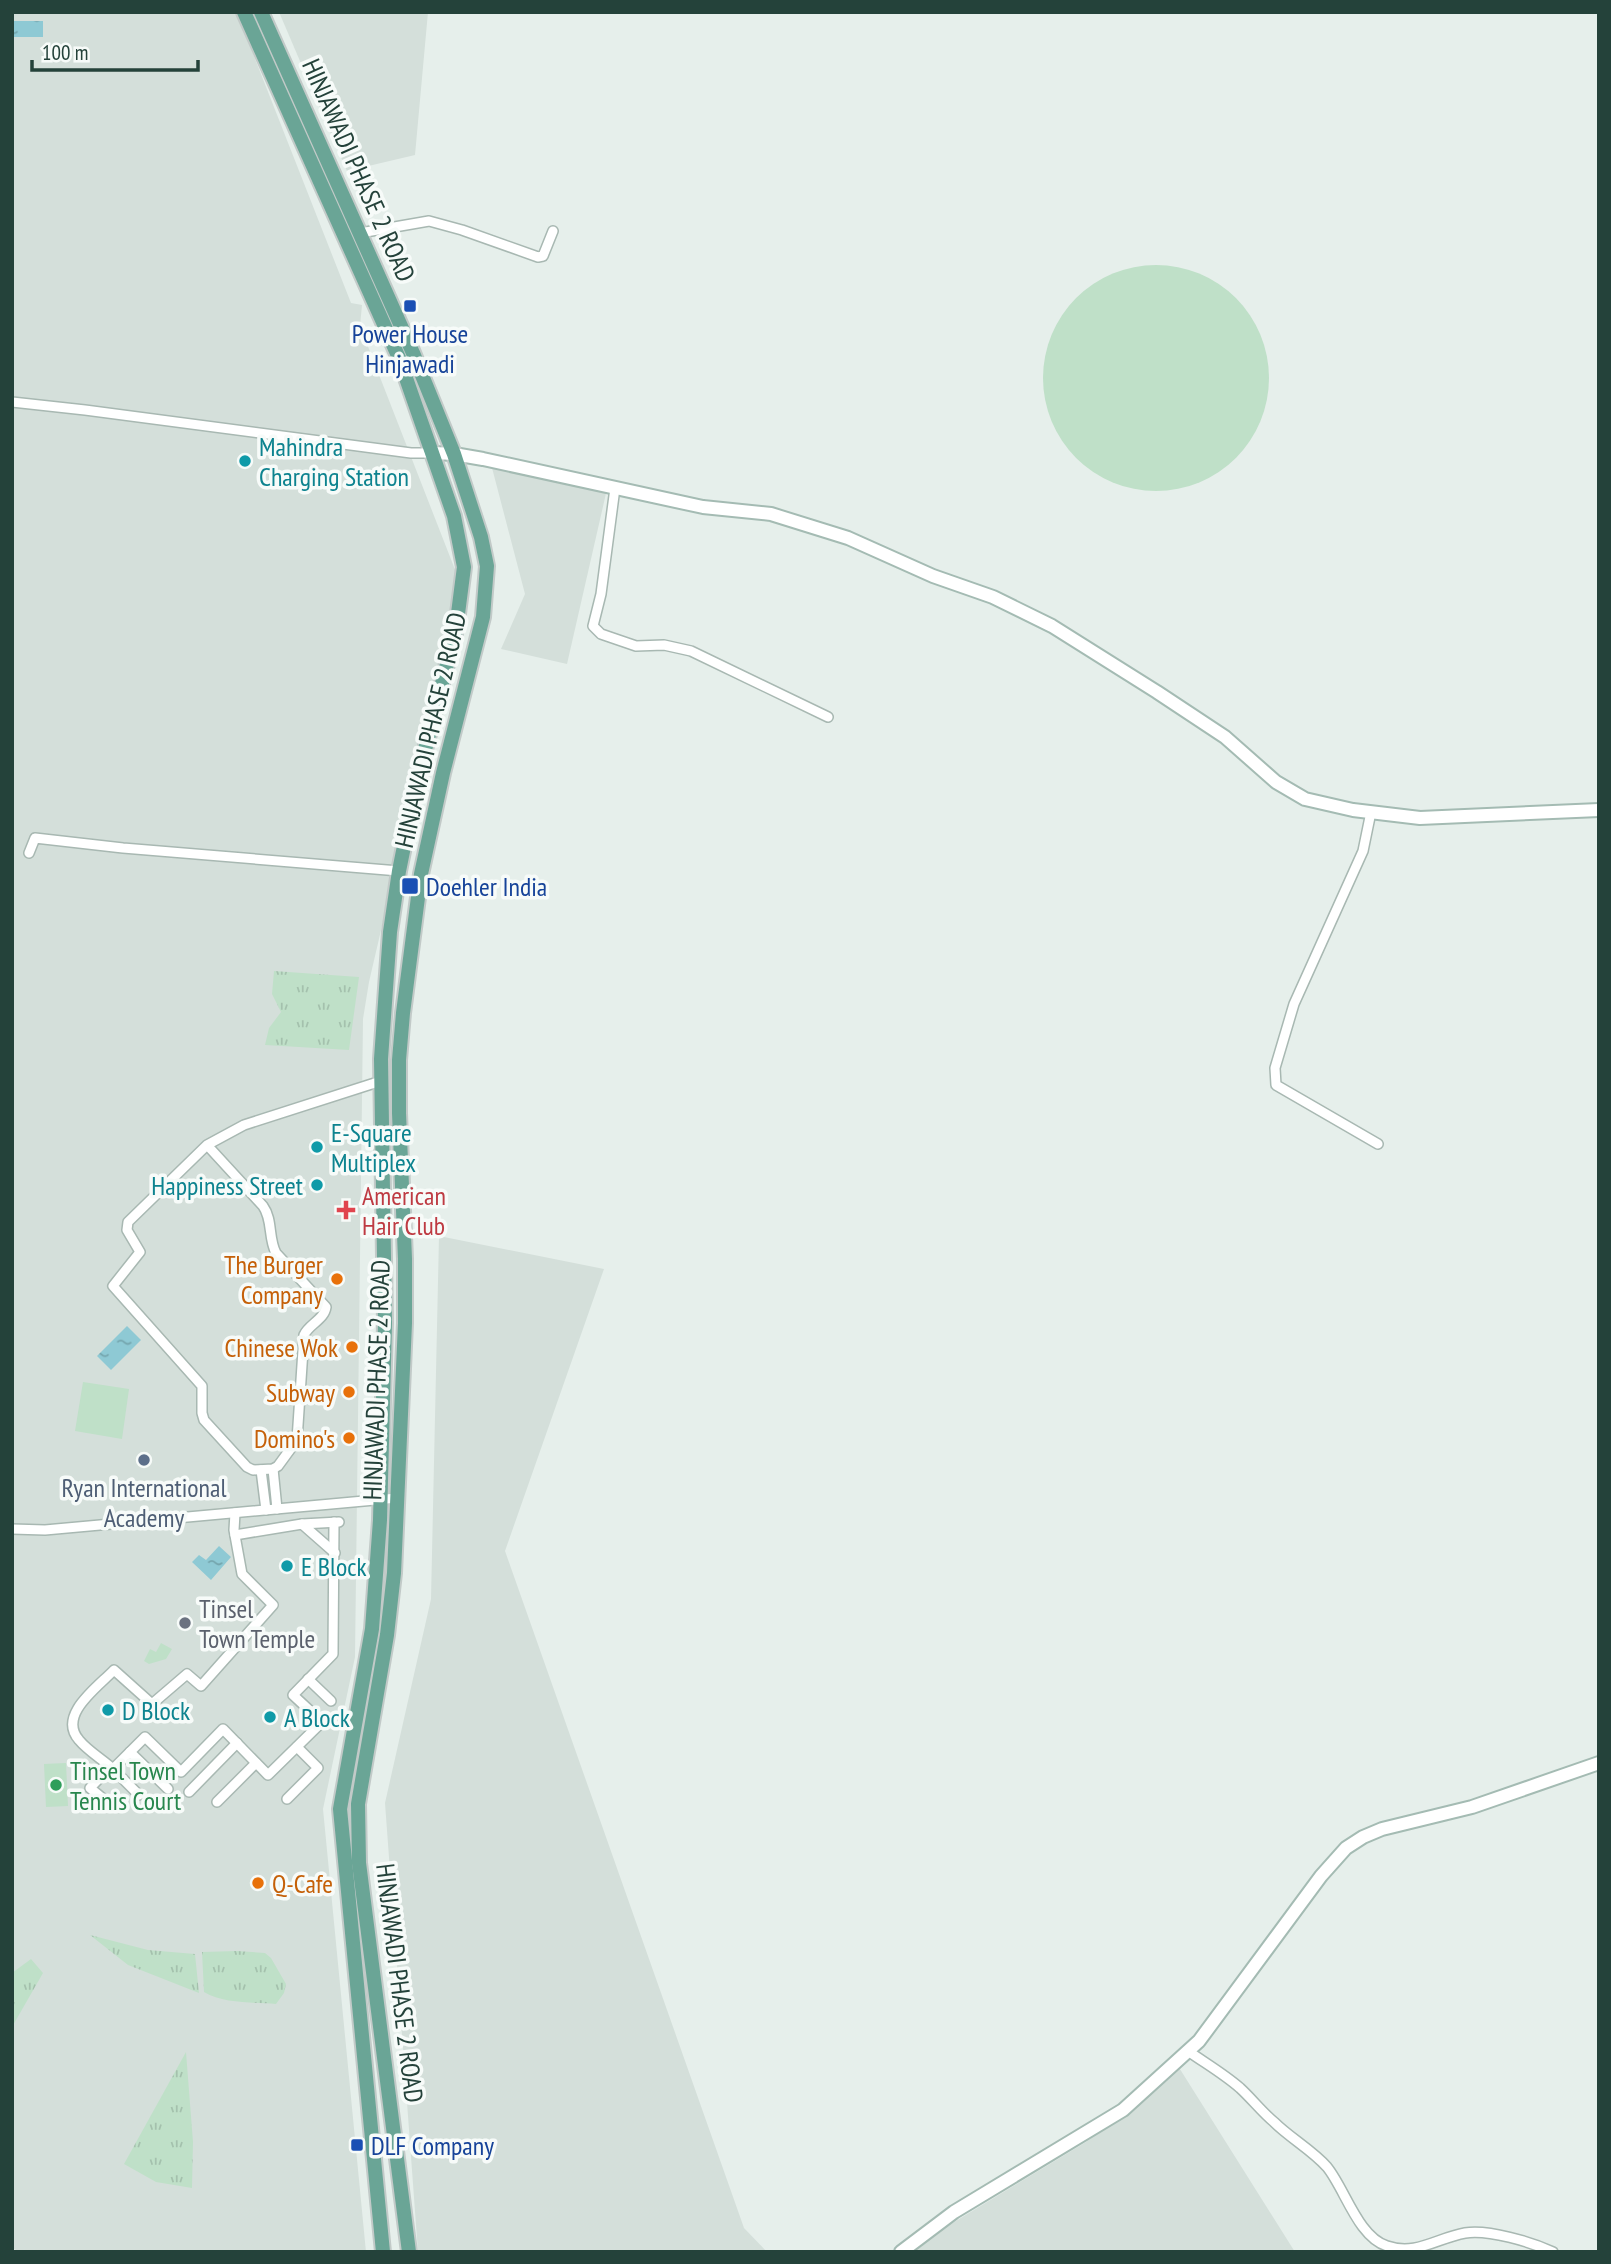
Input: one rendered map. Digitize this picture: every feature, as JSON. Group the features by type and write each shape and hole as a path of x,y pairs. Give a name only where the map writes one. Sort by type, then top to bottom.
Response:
{"main road":[{"name":"HINJAWADI PHASE 2 ROAD","path":"244,12 400,358 454,516 464,567 456,629 425,747 399,871 385,983 381,1081 385,1322 380,1499 372,1629 340,1809 383,2252"},
{"name":"HINJAWADI PHASE 2 ROAD","path":"261,12 413,353 454,454 481,537 487,566 483,618 443,773 421,874 403,1013 399,1060 405,1323 397,1497 390,1608 358,1804 359,1863 409,2252"},
{"path":"399,871 421,874"}],"street":[{"path":"360,233 429,221 538,257 543,256 553,231"},
{"path":"12,402 411,453 454,454 703,507 771,514 848,538 933,576 993,597 1052,626 1225,737 1276,782 1305,799 1420,818 1599,810"},
{"path":"615,488 601,594 593,626 601,634 636,646 664,645 691,651 828,717"},
{"path":"1371,812 1363,851 1294,1004 1275,1068 1276,1085 1378,1143"},
{"path":"29,853 35,838 399,871"},
{"path":"207,1145 263,1206 269,1218 272,1246 276,1253 326,1307 323,1316 304,1335 297,1440 273,1469 247,1467 204,1420 202,1386 113,1284 140,1252 127,1230 128,1222 207,1145 244,1125 381,1081"},
{"path":"273,1469 277,1509"},
{"path":"261,1470 266,1510"},
{"path":"12,1529 45,1530 397,1497"},
{"path":"139,1795 79,1740 71,1729 73,1712 114,1670 152,1704 187,1674 201,1686 273,1605 242,1574 235,1535 235,1513"},
{"path":"107,1802 89,1788 145,1737 181,1772 223,1730 268,1775 322,1722 293,1695 332,1654 337,1522 302,1524 235,1535"},
{"path":"302,1524 335,1553"},
{"path":"308,1679 331,1702"},
{"path":"189,1792 237,1743"},
{"path":"287,1799 318,1768 297,1747"},
{"path":"130,1752 168,1789"},
{"path":"217,1802 257,1763"},
{"path":"901,2252 954,2212 1123,2110 1188,2051 1199,2041 1321,1876 1346,1848 1382,1829 1472,1807 1599,1763"},
{"path":"1188,2051 1242,2090 1273,2122 1321,2161 1329,2169 1363,2225 1373,2238 1386,2246 1418,2249 1467,2233 1486,2234 1539,2246 1553,2252"}],"shaded area":[{"path":"12,12 237,13 351,303 362,305 360,326 461,585 369,982 363,1019 355,1657 323,1809 366,2252 20,2252 12,2248"},
{"path":"279,12 428,12 415,155 347,171"},
{"path":"491,464 607,489 567,664 501,649 525,594"},
{"path":"439,1236 604,1269 505,1551 744,2228 767,2252 418,2252 385,1803 431,1599"},
{"path":"1178,2066 1295,2252 914,2252 946,2227 1086,2142 1129,2111"}],"green space":[{"path":"1145,265 1167,265 1209,278 1228,290 1244,306 1261,335 1269,378 1261,421 1244,450 1228,466 1199,483 1167,491 1145,491 1103,478 1084,466 1068,450 1051,421 1043,389 1043,367 1056,325 1068,306 1084,290 1113,273"},
{"path":"274,971 359,977 349,1050 265,1045 269,1028 281,1012 272,994"},
{"path":"83,1382 129,1389 122,1439 75,1431"},
{"path":"161,1643 172,1649 166,1659 149,1664 144,1661 150,1649 156,1652"},
{"name":"Tinsel Town Tennis Court","path":"66,1763 68,1806 46,1807 44,1764"},
{"path":"90,1935 148,1950 195,1954 199,1993 128,1965"},
{"path":"202,1952 265,1953 271,1958 286,1984 284,1993 276,2004 230,2001 204,1992"},
{"path":"31,1959 43,1973 12,2027 12,1973"},
{"path":"186,2052 193,2142 192,2188 156,2182 124,2164"}],"water":[{"path":"12,21 43,21 43,37 12,37"},
{"path":"127,1326 141,1340 111,1370 97,1356"},
{"path":"219,1546 231,1557 211,1580 192,1562 199,1555 206,1560"}],"place":[{"name":"Power House Hinjawadi","path":"410,306"},
{"name":"Mahindra Charging Station","path":"245,461"},
{"name":"Doehler India","path":"410,886"},
{"name":"E-Square Multiplex","path":"317,1147"},
{"name":"Happiness Street","path":"317,1185"},
{"name":"American Hair Club","path":"346,1210"},
{"name":"The Burger Company","path":"337,1279"},
{"name":"Chinese Wok","path":"352,1347"},
{"name":"Subway","path":"349,1392"},
{"name":"Domino's","path":"349,1438"},
{"name":"Ryan International Academy","path":"144,1460"},
{"name":"E Block","path":"287,1566"},
{"name":"Tinsel Town Temple","path":"185,1623"},
{"name":"D Block","path":"108,1710"},
{"name":"A Block","path":"270,1717"},
{"name":"Tinsel Town Tennis Court","path":"56,1785"},
{"name":"Q-Cafe","path":"258,1883"},
{"name":"DLF Company","path":"357,2145"}]}
